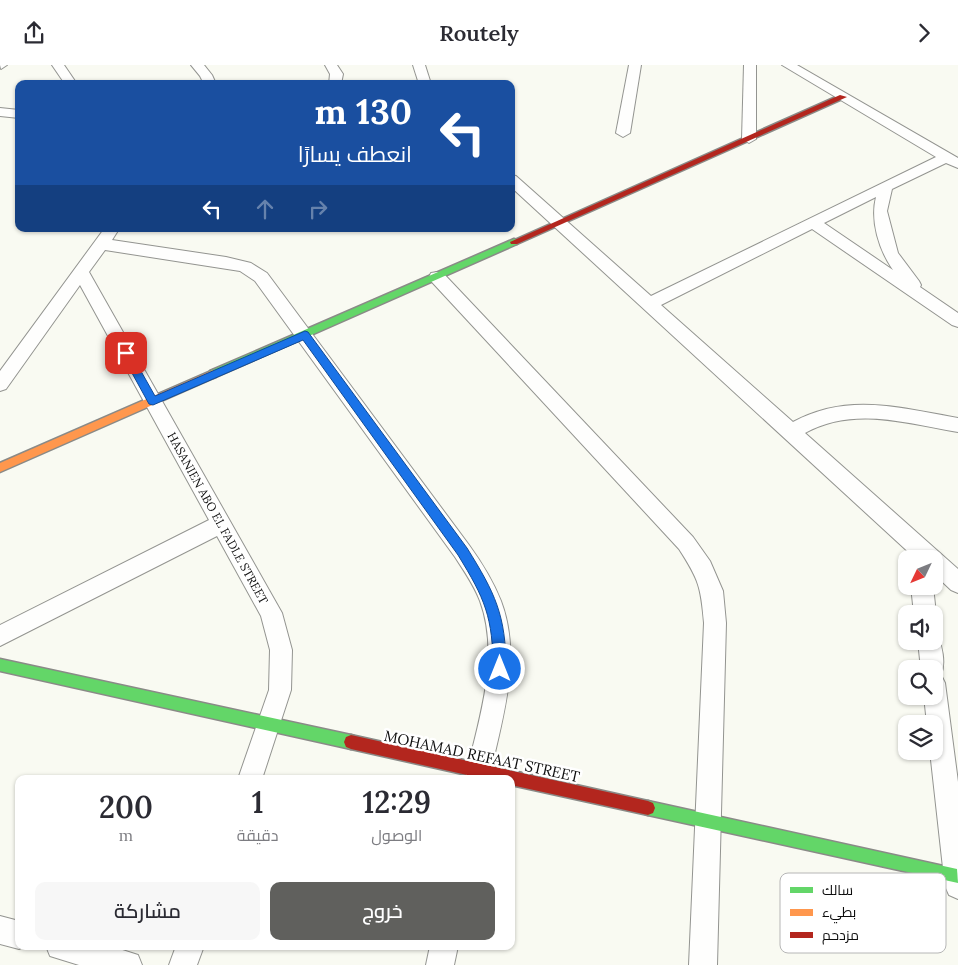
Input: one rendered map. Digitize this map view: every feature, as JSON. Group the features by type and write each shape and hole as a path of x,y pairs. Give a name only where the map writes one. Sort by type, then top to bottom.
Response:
{"street":[{"path":"58,65 68,80"},
{"path":"197,65 208,80"},
{"path":"331,65 336,71 337,80"},
{"path":"419,65 424,80"},
{"path":"623,133 635,65"},
{"path":"749,139 750,65"},
{"path":"788,65 952,161"},
{"path":"0,468 843,97"},
{"path":"0,112 15,114"},
{"path":"649,304 886,186 952,161"},
{"path":"515,183 791,432 917,550"},
{"path":"886,186 880,211 890,254 921,297"},
{"path":"813,223 958,321"},
{"path":"0,384 107,237 226,262 245,267 261,277 462,551 480,579 493,608 500,640 500,669 478,775"},
{"name":"HASANIEN ABO EL FADLE STREET","path":"81,272 271,613 281,649 280,690 270,725 251,775"},
{"path":"437,277 686,543 703,568 712,591 715,623 703,965"},
{"path":"791,432 815,419 844,412 877,412 958,425"},
{"path":"0,636 221,524"},
{"path":"943,569 958,583"},
{"name":"MOHAMAD REFAAT STREET","path":"0,665 270,725 478,775"},
{"path":"937,705 957,881"},
{"name":"MOHAMAD REFAAT STREET","path":"515,782 708,821 924,873"},
{"path":"0,930 15,934"},
{"path":"74,950 128,965"},
{"path":"183,965 189,950"},
{"path":"440,965 443,950"}],"traffic: fast":[{"path":"213,374 514,242"},
{"path":"0,665 351,742"},
{"path":"648,808 943,873"},
{"path":"946,874 957,876"}],"traffic: slow":[{"path":"0,468 213,374"}],"traffic: jam":[{"path":"514,242 843,97"},
{"path":"351,742 500,775"},
{"path":"515,778 648,808"}],"route":[{"path":"126,353 153,401 305,335 462,551 480,579 493,608 500,640 500,669"}]}
